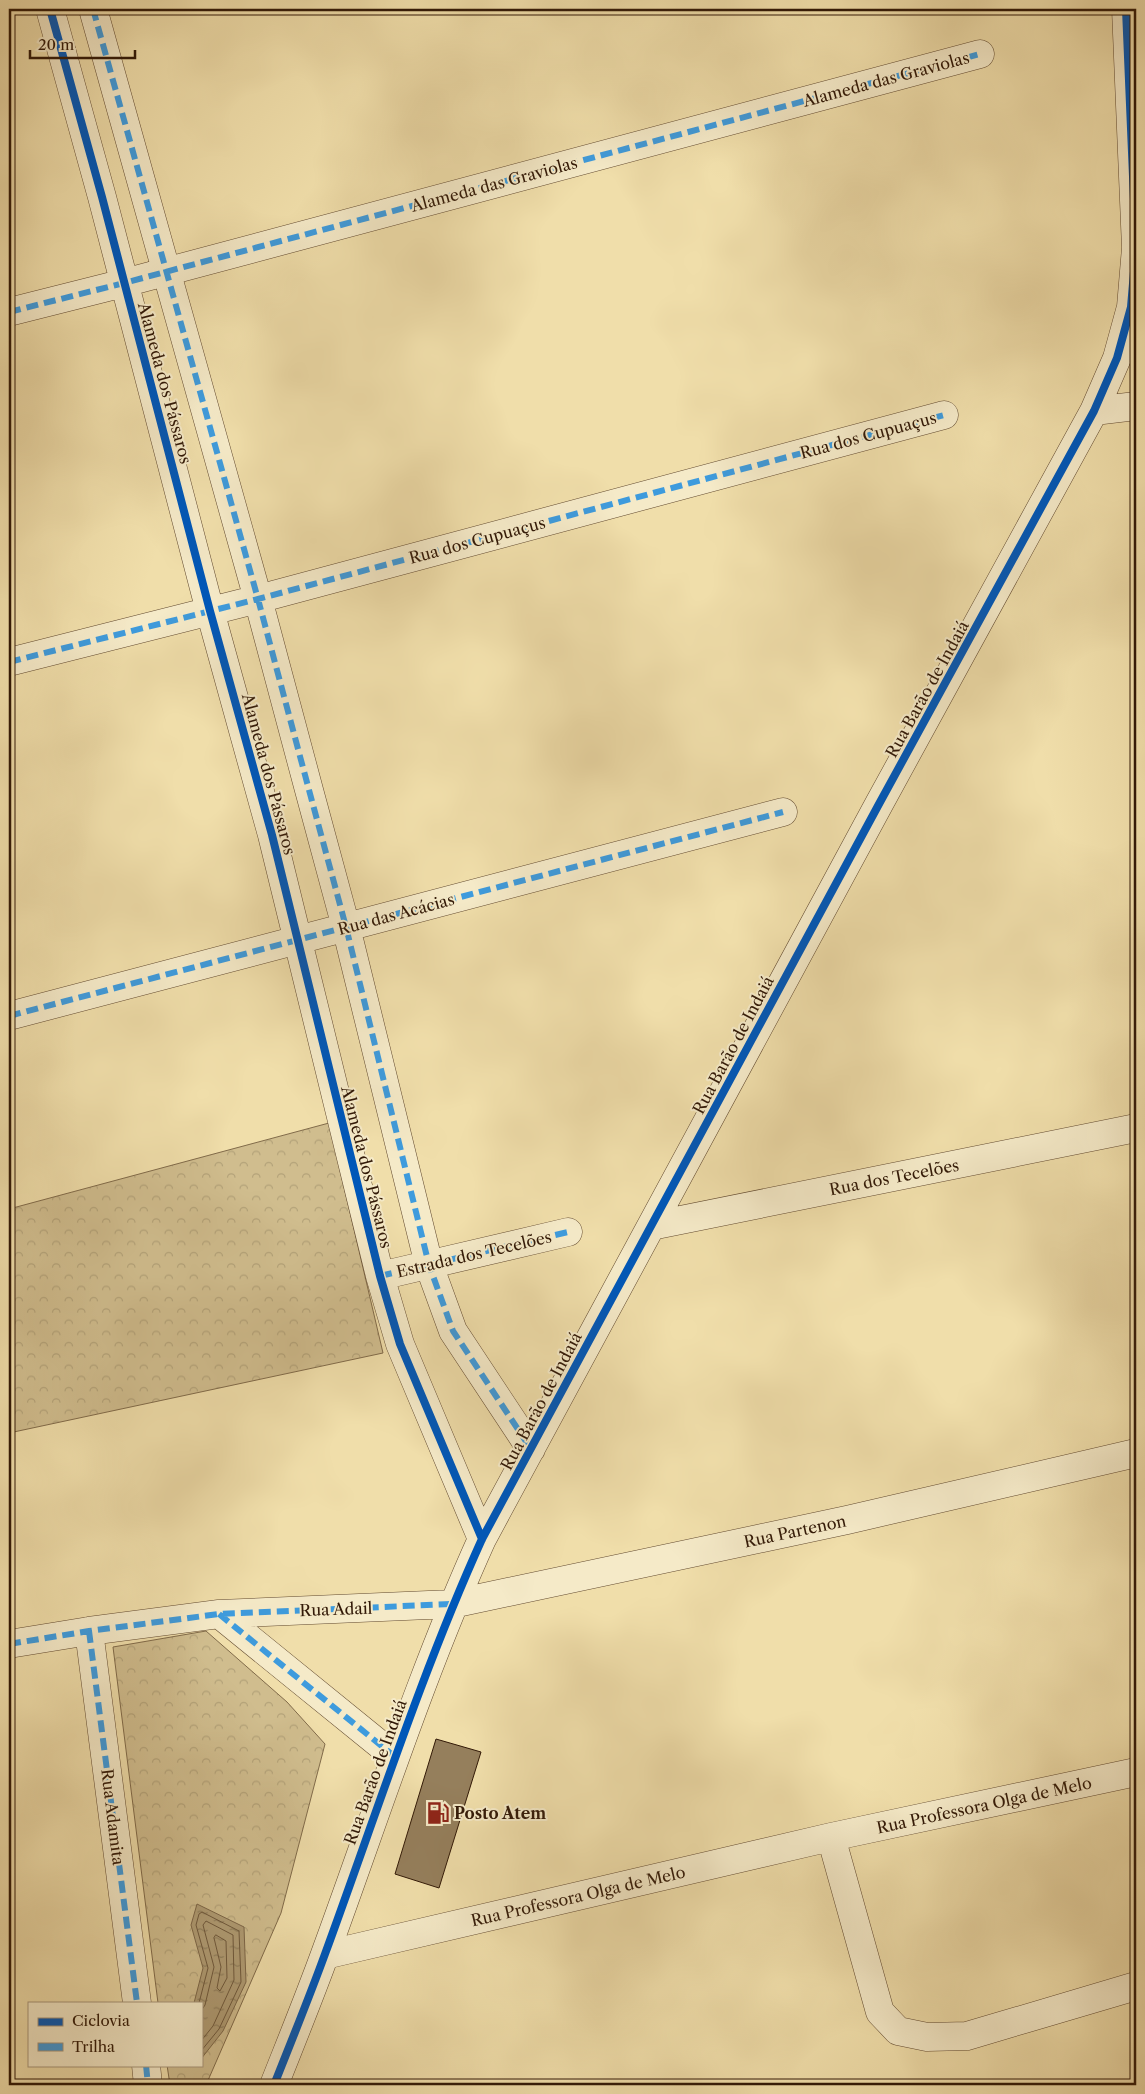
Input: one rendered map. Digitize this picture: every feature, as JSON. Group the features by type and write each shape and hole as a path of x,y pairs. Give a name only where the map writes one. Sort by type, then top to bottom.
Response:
{"street":[{"name":"Alameda dos Pássaros","path":"50,9 210,611 272,835 380,1276 400,1344 482,1539"},
{"name":"Alameda dos Pássaros","path":"94,9 258,599 346,926 429,1265 453,1331 531,1449"},
{"name":"Rua Barão de Indaiá","path":"274,2085 325,1955 394,1756 452,1604 482,1539 1094,411 1117,358 1131,307 1136,248 1126,9"},
{"name":"Alameda das Graviolas","path":"9,312 124,283 980,54"},
{"path":"1094,411 1136,406"},
{"name":"Rua dos Cupuaçus","path":"9,662 258,599 944,415"},
{"name":"Rua das Acácias","path":"9,1016 783,812"},
{"name":"Rua dos Tecelões","path":"651,1226 1136,1128"},
{"name":"Estrada dos Tecelões","path":"380,1276 568,1232"},
{"name":"Rua Partenon","path":"452,1604 847,1520 1136,1453"},
{"name":"Rua Adail","path":"9,1644 89,1631 219,1614 452,1604"},
{"path":"219,1614 394,1756"},
{"name":"Rua Adamita","path":"89,1631 137,2002"},
{"name":"Rua Professora Olga de Melo","path":"325,1955 831,1837 1136,1772"},
{"path":"831,1837 880,2012 898,2031 927,2037 966,2036 1136,1986"},
{"path":"146,2066 148,2085"}],"green space":[{"path":"329,1123 383,1353 9,1433 9,1209"},
{"path":"206,1631 287,1702 325,1744 281,1913 206,2085 170,2085 167,2066 202,2066 202,2002 158,2002 113,1647"}],"water":[{"path":"197,1904 244,1927 246,1982 223,2031 202,2058 202,2002 194,2002 203,1968 191,1925"}],"building":[{"name":"Posto Atem","path":"436,1739 481,1752 439,1888 395,1874"}],"marked path":[{"path":"93,9 258,599 346,927 429,1265 453,1331 531,1449"},
{"path":"9,312 124,283 980,54"},
{"path":"9,662 258,599 944,415"},
{"path":"9,1016 783,812"},
{"path":"380,1276 568,1232"},
{"path":"9,1644 89,1631 219,1614 452,1604"},
{"path":"219,1614 394,1756"},
{"path":"89,1631 137,2002"},
{"path":"146,2066 148,2085"}],"cycle path":[{"path":"50,9 102,197 210,611 272,835 380,1276 400,1344 482,1539"},
{"path":"274,2085 319,1970 419,1693 482,1539 879,804 1094,411 1117,358 1131,307 1136,248 1126,9"}],"place":[{"name":"Posto Atem","path":"438,1813"}]}
